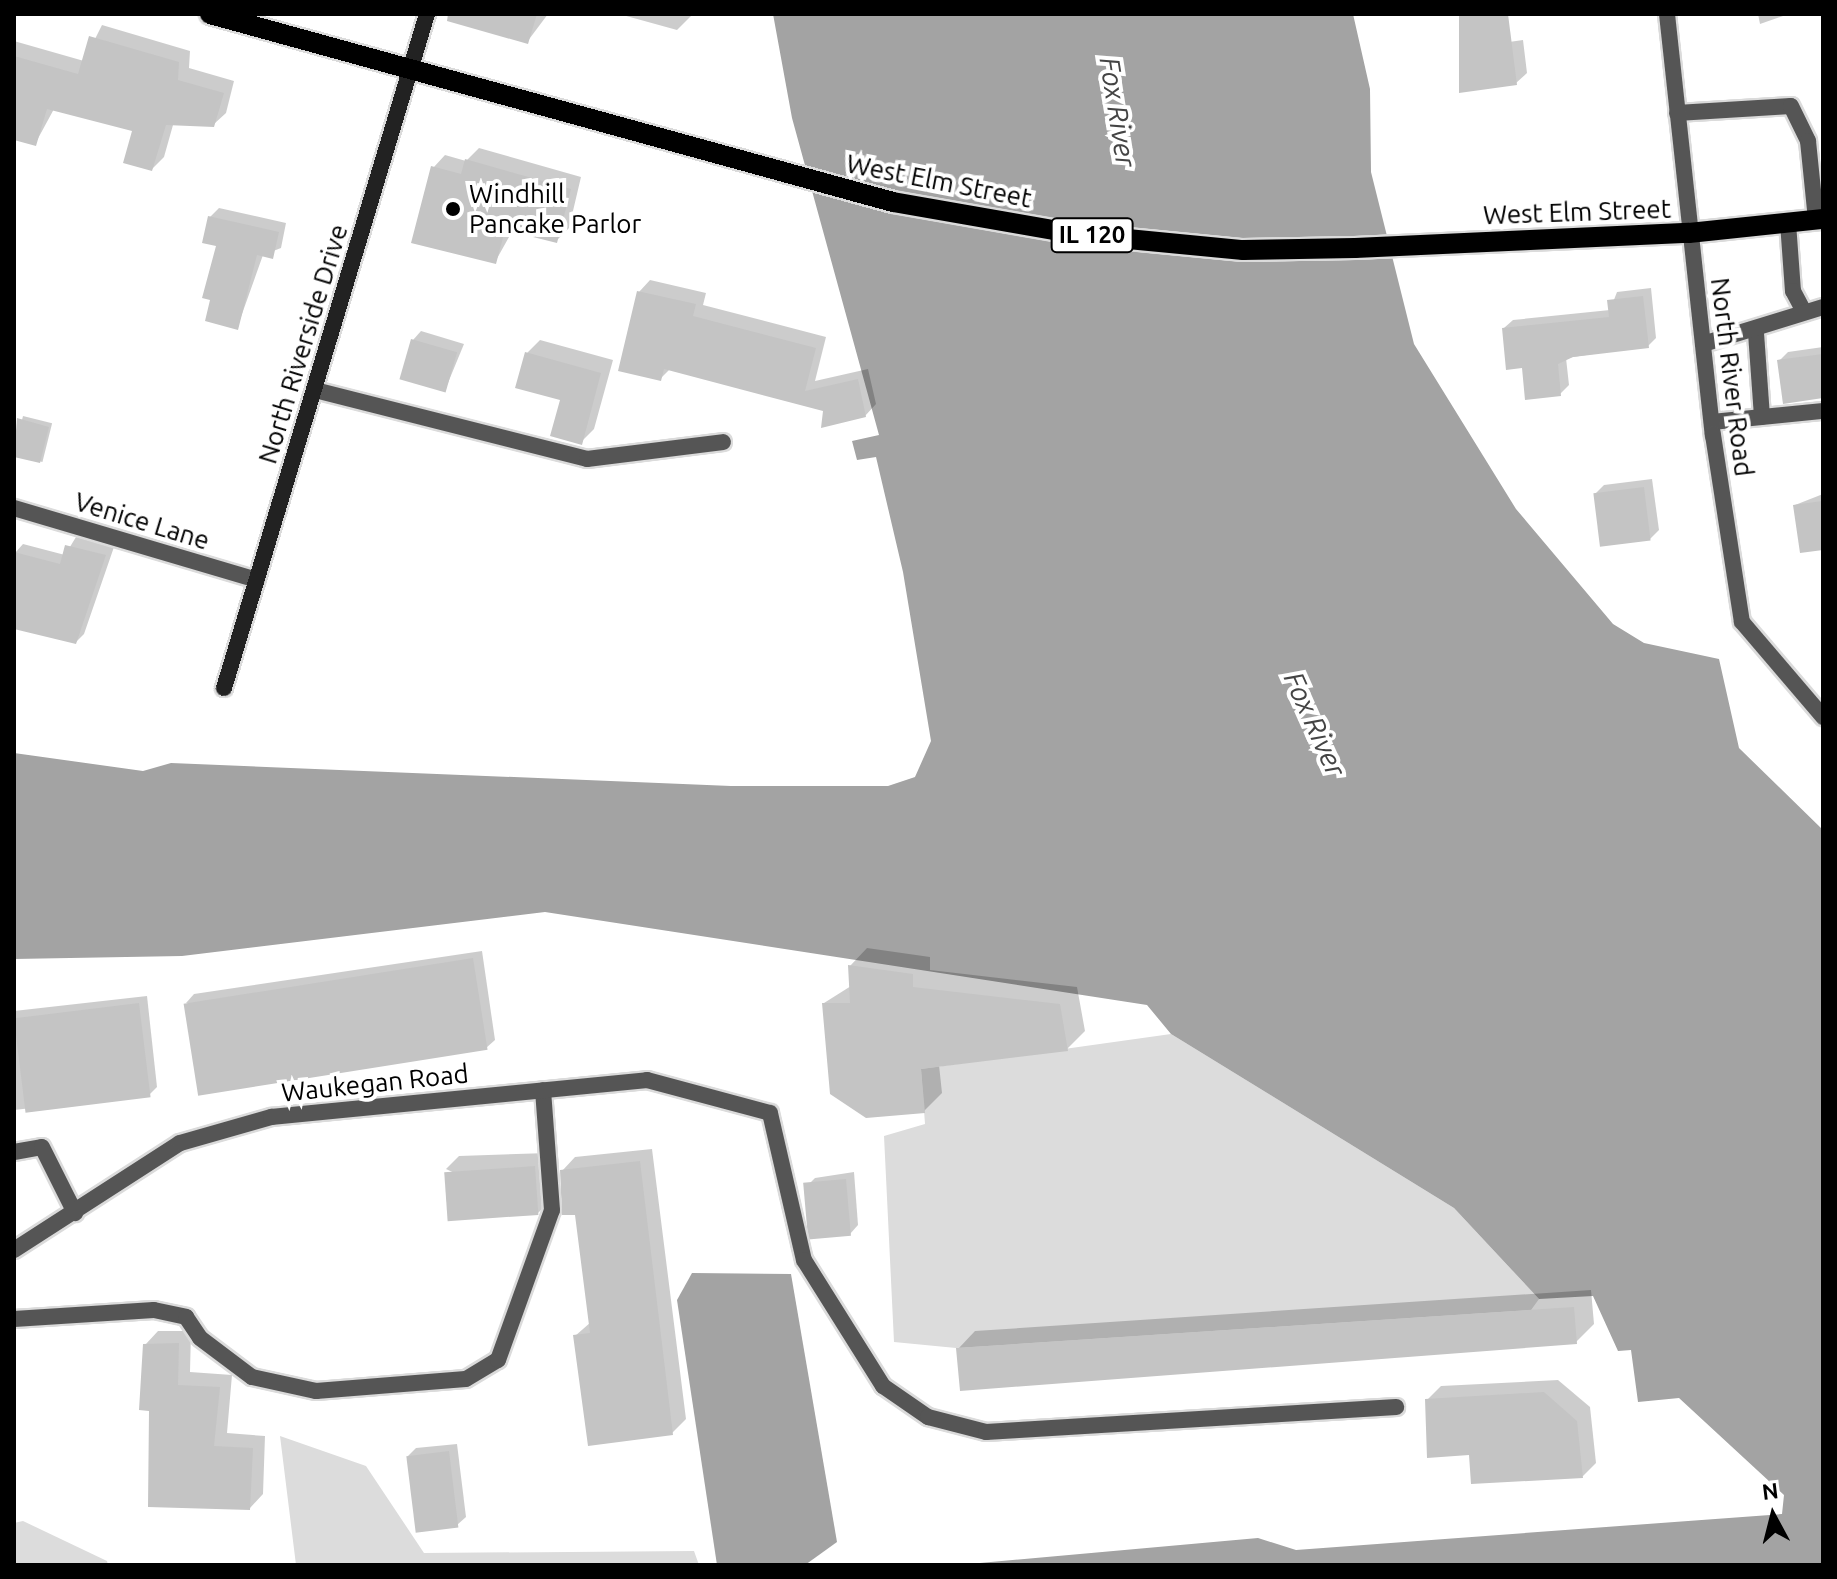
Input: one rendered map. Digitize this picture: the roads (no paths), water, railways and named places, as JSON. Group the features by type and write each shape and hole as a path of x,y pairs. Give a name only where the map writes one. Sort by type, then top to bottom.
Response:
{"main road":[{"name":"West Elm Street","path":"210,14 411,74 893,202 1076,234 1243,250 1689,233 1820,219"}],"street":[{"name":"North Riverside Drive","path":"224,688 427,14"},
{"name":"North River Road","path":"1667,14 1712,422 1742,622 1823,717"},
{"path":"1677,113 1791,106 1816,150 1820,219"},
{"path":"1788,223 1793,291 1802,308"},
{"path":"1703,344 1756,333 1802,308 1823,307"},
{"path":"1756,333 1762,417"},
{"path":"315,390 587,459 723,442"},
{"path":"1712,422 1823,411"},
{"name":"Venice Lane","path":"14,508 257,580"},
{"name":"Waukegan Road","path":"14,1250 180,1143 271,1117 647,1080 770,1113 804,1260 883,1386 928,1417 986,1432 1396,1407"},
{"path":"14,1319 154,1310 186,1317 200,1338 252,1377 316,1391 466,1379 498,1360 552,1210 543,1090"},
{"path":"14,1152 42,1147 75,1213"}],"water":[{"name":"Fox River","path":"773,14 1353,14 1370,89 1371,172 1414,344 1516,509 1613,624 1644,643 1719,659 1739,748 1823,830 1823,1565 958,1565 1258,1538 1296,1550 1782,1514 1784,1495 1679,1398 1638,1402 1631,1350 1618,1351 1593,1296 1539,1299 1454,1208 1171,1034 1147,1005 545,912 182,956 14,959 14,753 143,771 171,763 731,786 888,786 915,777 931,741 903,572 876,457 857,460 852,441 879,435 792,118"},
{"path":"692,1273 791,1274 837,1542 805,1565 717,1565 677,1300"}],"place":[{"name":"Windhill Pancake Parlor","path":"453,209"}]}
